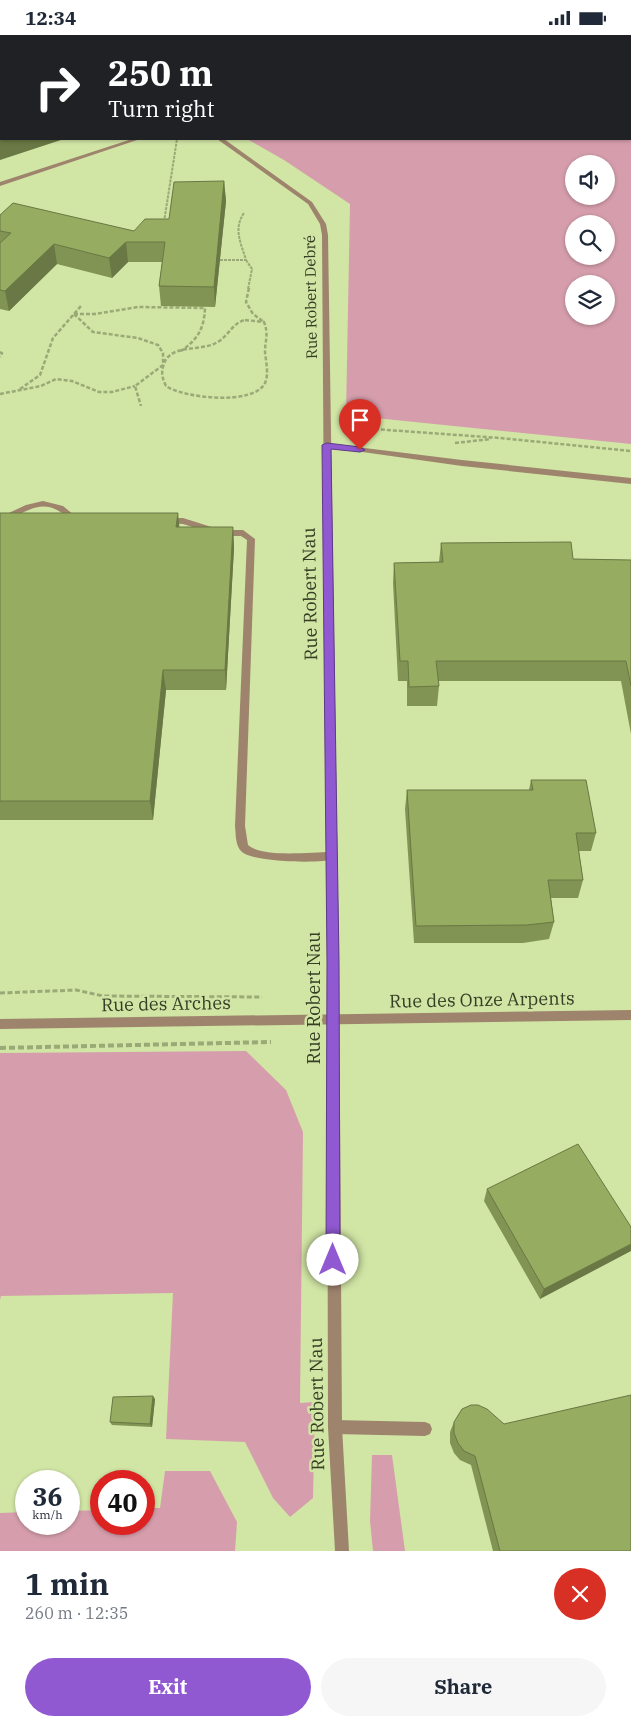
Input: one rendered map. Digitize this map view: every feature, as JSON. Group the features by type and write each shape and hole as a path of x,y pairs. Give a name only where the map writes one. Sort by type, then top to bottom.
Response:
{"street":[{"path":"0,184 134,140"},
{"name":"Rue Robert Debré","path":"221,140 310,203 323,224 325,235 327,445"},
{"path":"327,445 631,481"},
{"name":"Rue Robert Nau","path":"327,445 335,1427 342,1551"},
{"path":"0,519 26,506 48,504 61,509 77,521 88,522"},
{"path":"158,521 183,521 221,533 243,533 251,539 241,816 242,841 246,850 252,854 331,856"},
{"name":"Rue des Onze Arpents","path":"333,1019 631,1015"},
{"name":"Rue des Arches","path":"0,1024 333,1019"},
{"path":"335,1427 426,1429"}],"path":[{"path":"163,225 177,140"},
{"path":"74,314 83,322 87,329 94,333 135,337 151,341 161,349 164,356 162,377 166,386 176,391 236,398 253,395 265,384 267,369 265,350 268,332 264,322 253,314 246,302 252,269 246,260 236,228 237,221 244,213"},
{"path":"220,260 246,260"},
{"path":"18,391 40,375 53,338 81,306"},
{"path":"74,314 95,315 138,307 204,308 204,327 202,332 198,338 179,352"},
{"path":"0,394 41,386 56,379 72,381 99,392 112,393 135,386 163,365 169,356 214,344 244,318 264,322"},
{"path":"0,352 0,357"},
{"path":"135,386 135,393 141,401 141,407"},
{"path":"345,427 631,451"},
{"path":"0,993 76,990 103,996 262,997"},
{"path":"0,1048 271,1043"}],"shaded area":[{"path":"249,140 631,140 631,444 346,415 350,204 284,160"},
{"path":"246,1051 286,1090 303,1132 300,1403 315,1402 313,1498 290,1517 273,1498 245,1442 166,1439 173,1293 1,1296 0,1300 0,1053"},
{"path":"372,1455 392,1455 405,1551 373,1551 370,1521"},
{"path":"165,1471 210,1471 237,1522 235,1551 0,1551 0,1513 15,1512 15,1535 80,1535 80,1511 90,1510 90,1535 155,1535 155,1508 160,1508"}],"building":[{"path":"224,181 214,287 159,286 165,242 126,242 109,258 54,244 5,291 0,290 0,243 11,233 0,231 0,215 13,203 134,231 145,219 169,219 174,182"},
{"path":"0,513 178,513 176,527 233,527 225,670 163,670 150,801 0,801"},
{"path":"571,542 573,559 631,560 631,686 626,661 436,661 439,686 409,687 408,661 400,661 394,563 443,562 441,543"},
{"path":"531,780 586,780 596,833 576,833 583,880 548,880 554,922 527,925 416,926 407,790 533,790"},
{"path":"578,1144 631,1227 631,1244 544,1289 487,1189"},
{"path":"631,1395 631,1551 500,1551 475,1456 464,1451 454,1433 454,1422 462,1409 471,1405 478,1405 487,1409 504,1424"},
{"path":"153,1396 150,1424 110,1422 113,1397"}],"route":[{"path":"333,1260 333,961 327,445 360,450"}]}
